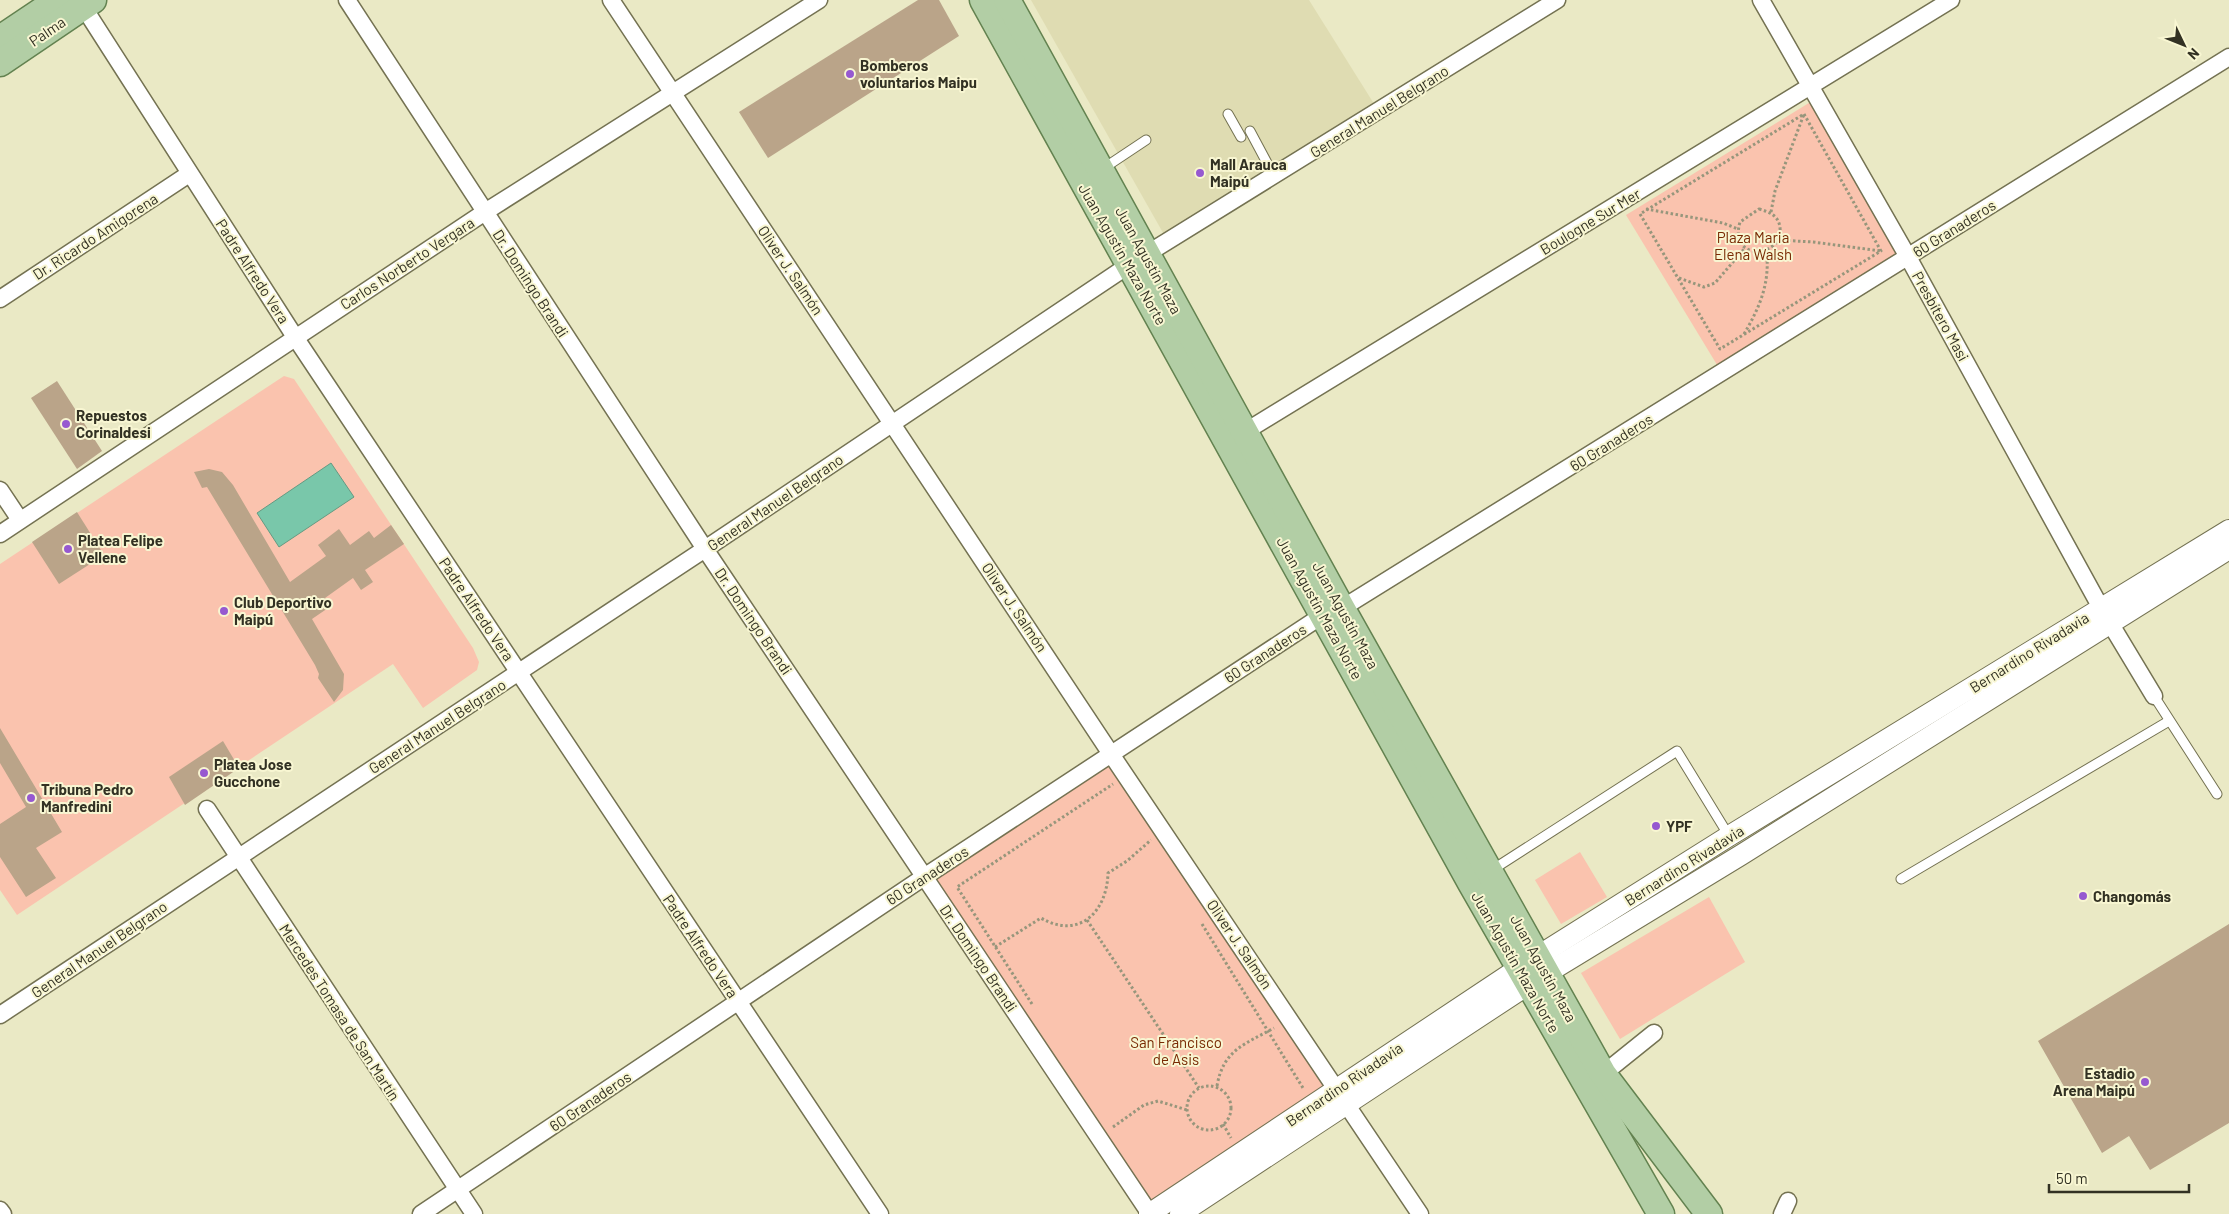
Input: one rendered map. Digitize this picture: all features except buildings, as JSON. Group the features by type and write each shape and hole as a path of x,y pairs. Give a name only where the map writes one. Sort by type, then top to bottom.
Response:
{"main road":[{"name":"Palma","path":"0,39 58,0"},
{"name":"Juan Agustín Maza Norte","path":"983,0 1138,259 1237,436 1332,612 1533,971 1620,1142 1661,1214"},
{"name":"Juan Agustín Maza","path":"1007,0 1099,171 1138,259"},
{"name":"Palma","path":"0,62 85,2"},
{"name":"Juan Agustín Maza","path":"1332,612 1490,871 1533,971 1603,1074 1709,1214"},
{"path":"1620,1142 1673,1214"}],"street":[{"name":"Dr. Domingo Brandi","path":"347,0 706,549 1150,1214"},
{"name":"Oliver J. Salmón","path":"611,0 1111,754 1420,1214"},
{"name":"Carlos Norberto Vergara","path":"0,534 295,336 485,212 819,0"},
{"name":"General Manuel Belgrano","path":"0,1015 706,549 1138,259 1556,0"},
{"name":"Presbítero Masi","path":"1760,0 1908,256 2106,615 2154,696"},
{"name":"Boulogne Sur Mer","path":"1237,436 1951,0"},
{"name":"Padre Alfredo Vera","path":"85,2 189,174 295,336 880,1214"},
{"name":"60 Granaderos","path":"421,1214 924,877 1332,612 2229,57"},
{"name":"Dr. Ricardo Amigorena","path":"0,299 189,174"},
{"path":"0,490 20,520"},
{"name":"Bernardino Rivadavia","path":"1533,971 1741,856 2106,615 2229,530"},
{"name":"Bernardino Rivadavia","path":"1150,1214 1342,1097 1533,971 1729,836 2106,615 2229,549"},
{"name":"Mercedes Tomasa de San Martín","path":"207,809 474,1214"},
{"path":"1729,836 1741,856"},
{"path":"1603,1074 1654,1032"},
{"name":"Bernardino Rivadavia","path":"1180,1214 1342,1097"},
{"path":"0,1210 3,1214"}],"lane":[{"path":"1228,114 1241,137"},
{"path":"1250,131 1274,176"},
{"path":"1099,171 1146,140"},
{"path":"2154,696 2217,794"},
{"path":"1901,879 2170,721"},
{"path":"1490,871 1677,751 1729,836"}],"path":[{"path":"1804,114 1640,214 1720,349 1881,251"},
{"path":"1771,212 1775,191 1804,114"},
{"path":"1804,114 1881,251"},
{"path":"1646,209 1722,223 1738,229"},
{"path":"1759,210 1771,212 1780,222 1781,233 1775,245 1766,250 1751,251 1745,248 1737,235 1740,222 1748,215 1759,210"},
{"path":"1778,240 1814,242 1881,251"},
{"path":"1678,278 1704,287 1715,283 1745,248"},
{"path":"1744,334 1765,289 1768,272 1766,250"},
{"path":"1033,1004 956,888 1115,783"},
{"path":"1146,832 1156,848"},
{"path":"996,947 1042,918 1053,925 1068,927 1087,920 1097,910 1105,897 1108,873 1127,861 1151,840"},
{"path":"1087,920 1199,1088"},
{"path":"1202,923 1302,1088 1294,1093"},
{"path":"1217,1086 1220,1071 1228,1056 1268,1031"},
{"path":"1217,1086 1226,1092 1231,1103 1232,1114 1223,1124 1211,1130 1201,1130 1192,1124 1188,1116 1187,1110 1190,1096 1199,1088 1217,1086"},
{"path":"1116,1131 1113,1127 1144,1105 1158,1101 1187,1110"},
{"path":"1223,1124 1230,1136"},
{"path":"1222,1141 1238,1131"}],"shaded area":[{"name":"Mall Arauca Maipú","path":"1031,0 1309,0 1376,107 1166,238"},
{"path":"331,463 354,497 279,547 257,513"}],"green space":[{"name":"Plaza Maria Elena Walsh","path":"1817,98 1908,257 1722,373 1626,215"},
{"name":"Club Deportivo Maipú","path":"284,376 294,379 473,648 479,662 477,670 423,708 393,664 17,915 0,890 0,564"},
{"name":"San Francisco de Asis","path":"1111,754 1337,1089 1150,1214 924,877"},
{"path":"1580,852 1607,897 1561,924 1535,880"},
{"path":"1709,897 1745,962 1620,1039 1581,973"}],"place":[{"name":"Bomberos voluntarios Maipu","path":"850,74"},
{"name":"Mall Arauca Maipú","path":"1200,173"},
{"name":"Repuestos Corinaldesi","path":"66,424"},
{"name":"Platea Felipe Vellene","path":"68,549"},
{"name":"Club Deportivo Maipú","path":"224,611"},
{"name":"Platea Jose Gucchone","path":"204,773"},
{"name":"Tribuna Pedro Manfredini","path":"31,798"},
{"name":"YPF","path":"1656,826"},
{"name":"Changomás","path":"2083,896"},
{"name":"Estadio Arena Maipú","path":"2145,1082"}]}
